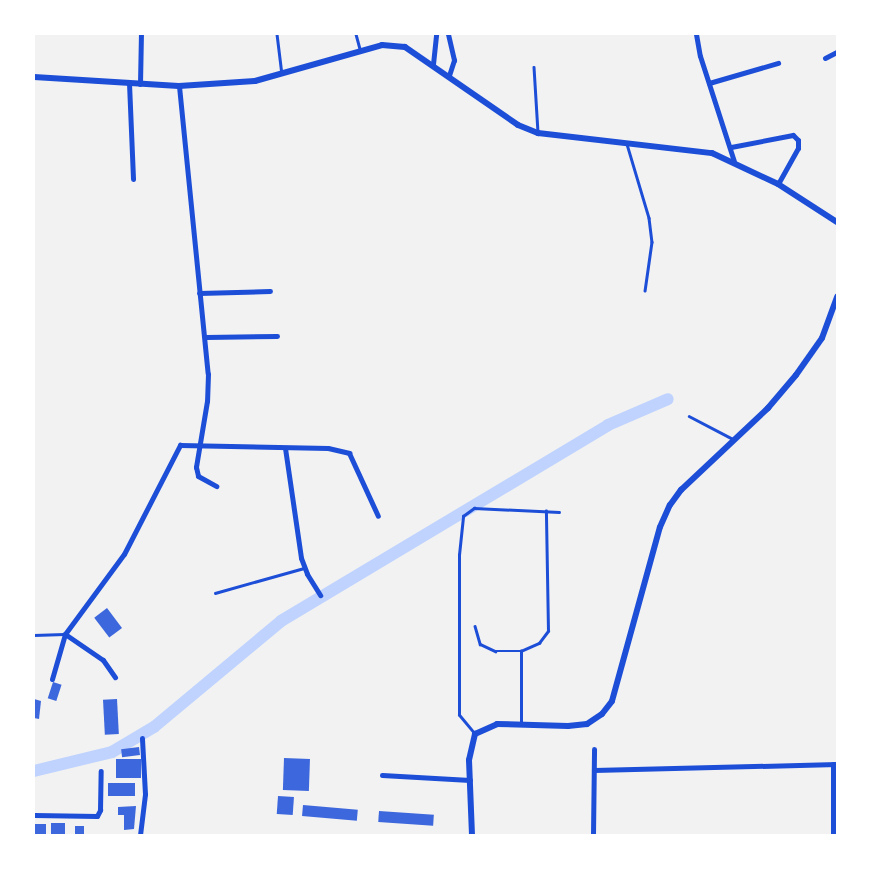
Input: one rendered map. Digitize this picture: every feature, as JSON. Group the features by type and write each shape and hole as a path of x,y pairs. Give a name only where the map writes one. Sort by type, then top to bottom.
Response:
{"street":[{"path":"140,84 141,34"},
{"path":"433,64 436,34"},
{"path":"448,34 454,60 449,75"},
{"path":"696,34 709,83 734,161"},
{"path":"34,77 179,86 255,82 382,45 405,47 449,75 518,125 538,134 626,142 712,153 734,161 778,184 837,222"},
{"path":"825,58 837,52"},
{"path":"709,83 778,63"},
{"path":"129,83 133,179"},
{"path":"179,86 199,294 206,337 207,402 198,444 197,473 216,486"},
{"path":"731,147 793,135 798,140 798,148 778,184"},
{"path":"199,294 270,291"},
{"path":"472,835 470,744 474,734 497,724 568,726 587,724 602,714 612,701 660,527 670,505 681,490 768,408 796,375 822,338 837,297"},
{"path":"206,337 277,336"},
{"path":"52,679 65,634 124,554 180,445 328,448 349,454 378,516"},
{"path":"285,448 304,568 320,595"},
{"path":"65,634 103,660 115,678"},
{"path":"140,835 145,794 142,738"},
{"path":"593,835 594,749"},
{"path":"594,770 835,764 834,835"},
{"path":"34,815 97,816 100,810 101,771"},
{"path":"382,775 470,780"}],"lane":[{"path":"277,34 283,75"},
{"path":"356,34 360,51"},
{"path":"534,67 538,134"},
{"path":"626,142 649,218 652,242 645,291"},
{"path":"689,416 734,440"},
{"path":"474,734 459,715 458,555 463,516 474,508 559,512"},
{"path":"475,626 480,644 495,650 521,651 539,643 548,631 546,511"},
{"path":"215,593 304,568"},
{"path":"34,635 65,634"},
{"path":"521,651 521,724"}],"building":[{"path":"107,608 122,628 109,638 94,618"},
{"path":"53,682 62,685 56,701 48,698"},
{"path":"34,699 41,701 39,719 34,718"},
{"path":"117,699 119,734 105,735 103,700"},
{"path":"139,747 140,755 122,757 121,749"},
{"path":"284,758 310,759 309,791 283,790"},
{"path":"116,759 141,759 141,778 116,778"},
{"path":"108,783 135,783 135,796 108,796"},
{"path":"278,796 294,797 293,815 277,814"},
{"path":"303,805 358,810 357,821 302,816"},
{"path":"136,806 134,829 124,830 124,815 118,815 118,807"},
{"path":"379,811 434,815 433,826 378,822"},
{"path":"51,823 65,823 65,835 51,835"},
{"path":"34,824 46,824 46,835 34,835"},
{"path":"75,826 84,826 84,835 75,835"}],"waterway":[{"path":"34,771 112,752 154,727 281,621 608,425 668,399"}]}
